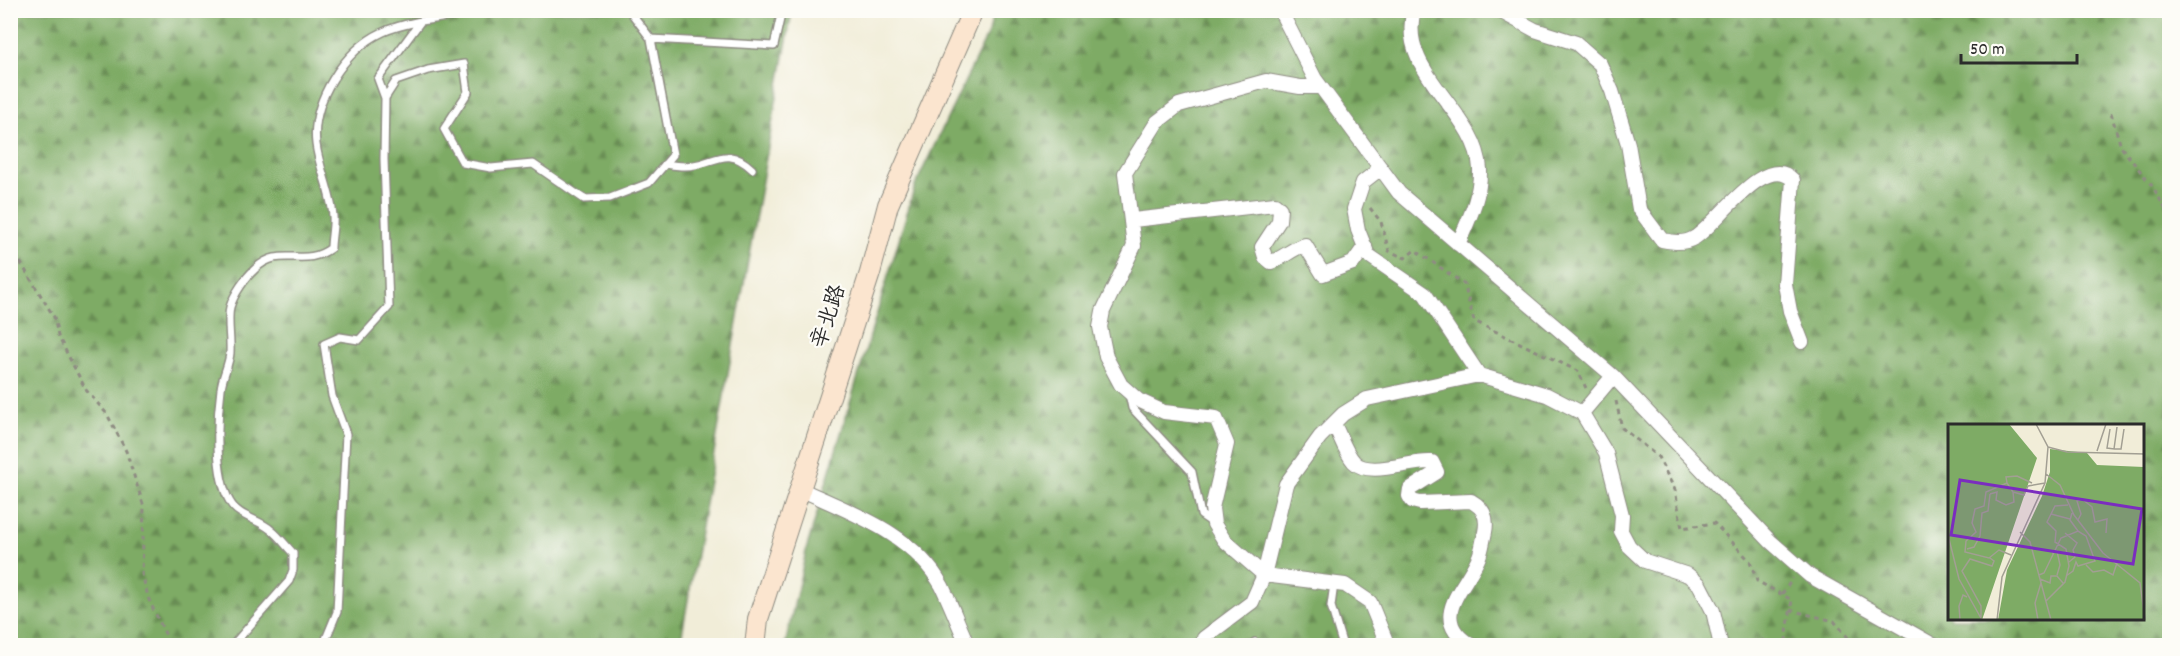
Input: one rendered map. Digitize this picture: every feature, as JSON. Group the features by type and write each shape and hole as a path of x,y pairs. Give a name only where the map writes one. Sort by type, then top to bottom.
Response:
{"main road":[{"name":"辛北路","path":"755,645 758,619 870,273 888,205 973,10"}],"street":[{"path":"1280,10 1321,87 1399,193 1613,376 1770,541 1800,568 1810,576 1935,645"},
{"path":"1414,10 1410,23 1421,66 1467,129 1480,167 1477,200 1458,244"},
{"path":"1498,10 1535,30 1576,43 1600,64 1612,91 1628,144 1639,209 1662,240 1677,243 1693,239 1739,195 1764,177 1777,172 1788,174 1793,180 1785,285 1790,312 1802,342"},
{"path":"1321,87 1300,87 1266,81 1179,105 1157,122 1125,173 1133,220 1134,246 1103,311 1100,327 1106,357 1121,385 1138,400 1164,412 1216,418 1227,444 1212,508 1215,524 1224,540 1264,575 1346,585 1370,602 1388,645"},
{"path":"1380,168 1363,182 1354,209 1358,230 1368,255 1425,294 1479,375"},
{"path":"1133,220 1275,204 1280,209 1279,221 1262,247 1265,257 1271,262 1295,247 1305,245 1323,274 1353,263 1365,246"},
{"path":"1203,645 1204,638 1252,602 1264,575 1286,484 1320,438 1334,424 1366,399 1479,375 1547,395 1582,413 1606,453 1622,515 1621,531 1629,546 1645,561 1688,574 1700,584 1713,611 1722,645"},
{"path":"1582,413 1613,376"},
{"path":"1334,424 1354,462 1362,467 1377,469 1420,461 1431,462 1437,472 1410,489 1409,496 1412,501 1471,501 1484,512 1486,523 1479,558 1457,592 1450,609 1452,625 1457,636 1472,645"},
{"path":"800,489 903,541 926,564 941,585 968,645"}],"lane":[{"path":"232,645 289,581 293,570 293,553 270,529 237,510 229,501 221,470 217,418 222,399 220,390 230,355 230,308 241,286 254,269 268,259 278,256 318,258 331,248 333,217 316,143 319,107 328,84 350,57 382,32 421,21 486,10"},
{"path":"386,98 396,81 428,70 465,64 468,92 444,129 463,163 491,168 533,164 584,199 610,198 649,183 673,154 651,39 629,10"},
{"path":"651,39 774,46 782,10"},
{"path":"323,645 337,612 346,434 332,396 324,344 340,337 359,340 389,307 384,159 386,98 378,79 421,21"},
{"path":"665,164 687,166 728,156 741,158 752,169"},
{"path":"1128,391 1132,408 1192,472 1201,515 1215,524"},
{"path":"1334,584 1331,606 1343,645"},
{"path":"1249,645 1254,642 1264,645"}],"path":[{"path":"2111,113 2121,147 2153,187 2169,217"},
{"path":"1358,192 1381,222 1389,251 1405,258 1415,250 1464,284 1474,321 1578,371 1592,401"},
{"path":"10,237 19,260 54,317 58,336 86,390 107,414 126,451 144,507 142,574 148,600 171,645"},
{"path":"1604,389 1617,402 1622,428 1658,457 1675,490 1682,528 1714,523 1750,561 1757,581 1792,600 1785,645"},
{"path":"1782,594 1800,568"},
{"path":"1790,610 1834,621 1851,641 1872,645"},
{"path":"1744,645 1763,640 1769,645"}],"green space":[{"path":"10,11 792,11 680,645 11,645"},
{"path":"993,11 2169,11 2169,645 785,646 807,547 915,186 990,29"}]}
